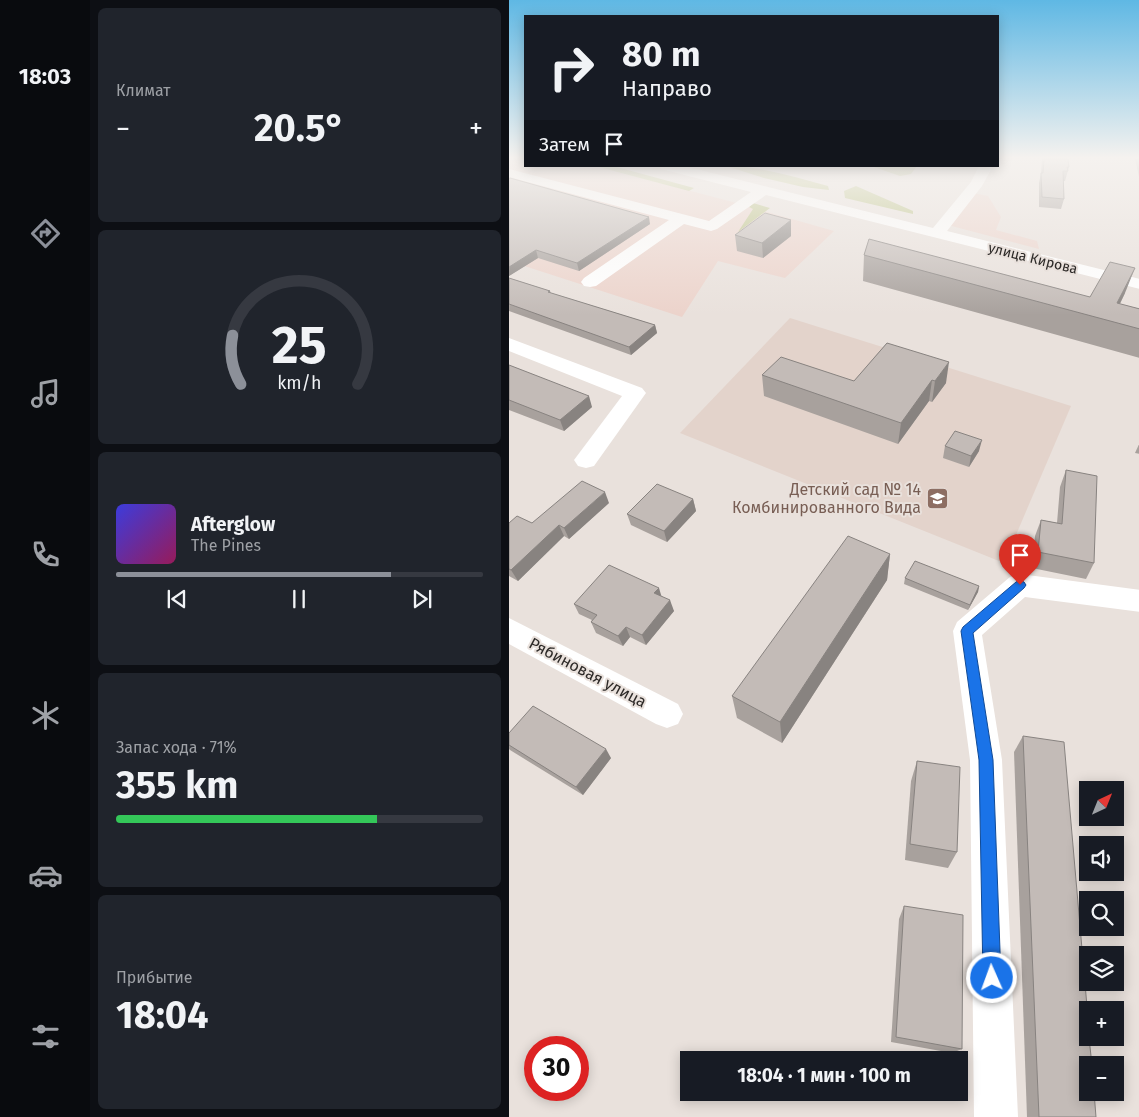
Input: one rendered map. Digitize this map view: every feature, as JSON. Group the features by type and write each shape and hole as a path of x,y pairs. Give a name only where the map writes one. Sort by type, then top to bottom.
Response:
{"street":[{"path":"659,211 711,226 733,211"},
{"name":"улица Кирова","path":"843,211 1139,284"},
{"path":"936,234 954,211"},
{"path":"590,282 682,218"},
{"path":"509,344 635,394 586,460"},
{"path":"996,1117 986,760 967,631 1020,585 1139,601"},
{"name":"Рябиновая улица","path":"509,630 667,714"}],"shaded area":[{"path":"509,211 764,211 834,231 785,278 718,261 682,317 509,261"},
{"path":"959,211 997,211 1001,217 996,230 1037,241 1039,249 948,225"},
{"name":"Детский сад № 14 Комбинированного Вида","path":"790,318 1071,406 1004,563 680,433"}],"green space":[{"path":"752,211 766,211 738,232"},
{"path":"901,211 913,211 913,214"}],"building":[{"path":"509,211 628,211 649,217 577,263 536,250 509,267"},
{"path":"765,213 791,220 762,243 735,235"},
{"path":"869,239 1090,297 1110,262 1135,268 1117,303 1140,309 1140,329 864,255"},
{"path":"509,278 655,325 629,347 509,304"},
{"path":"887,343 949,362 935,381 932,380 901,423 762,375 781,357 854,381"},
{"path":"509,365 589,396 560,420 509,400"},
{"path":"955,431 982,440 971,456 945,446"},
{"path":"1066,470 1097,476 1094,563 1038,552 1041,520 1062,524"},
{"path":"582,481 605,492 564,528 559,525 511,570 509,569 509,523 517,516 532,523"},
{"path":"657,484 693,499 664,531 627,514"},
{"path":"848,536 890,554 780,722 732,696"},
{"path":"915,561 979,586 970,605 905,578"},
{"path":"609,565 659,588 654,593 670,600 642,635 626,627 618,636 591,622 597,615 574,604"},
{"path":"533,706 606,749 576,787 509,745 509,733"},
{"path":"1023,736 1064,742 1079,914 1079,936 1081,936 1082,946 1079,946 1079,991 1086,991 1087,1001 1079,1001 1079,1046 1090,1046 1091,1056 1079,1056 1079,1101 1095,1101 1096,1117 1039,1117"},
{"path":"917,761 960,767 957,852 910,844"},
{"path":"904,906 963,915 962,1049 896,1037"}],"place":[{"name":"Детский сад № 14 Комбинированного Вида","path":"937,498"}],"route":[{"path":"992,978 986,760 967,631 1020,585"}]}
